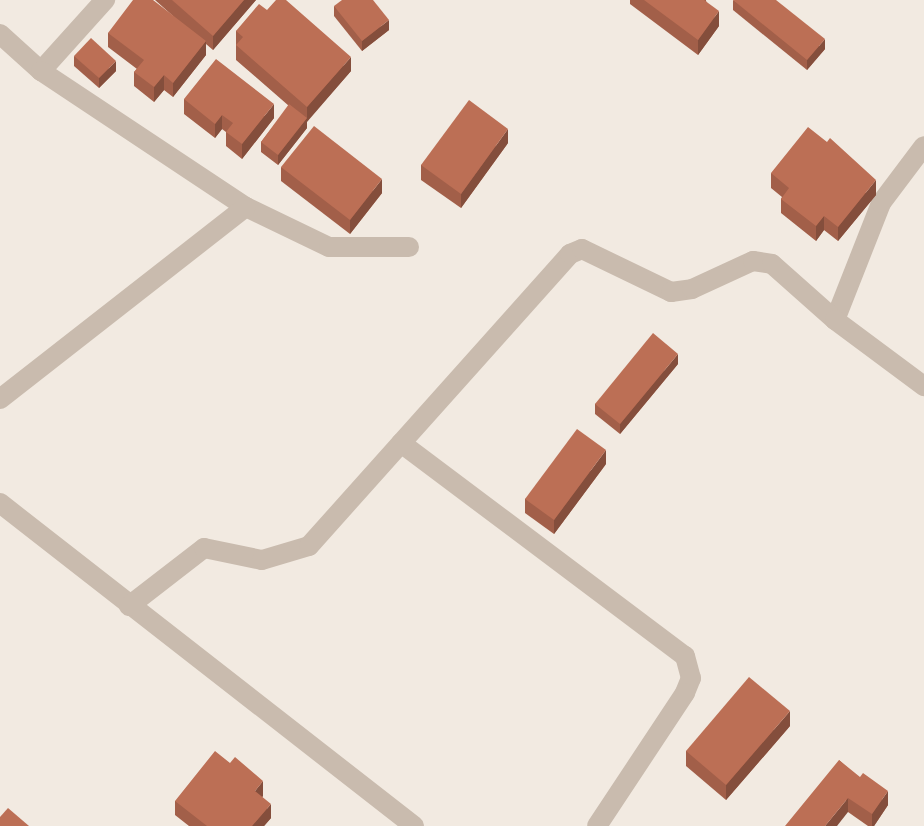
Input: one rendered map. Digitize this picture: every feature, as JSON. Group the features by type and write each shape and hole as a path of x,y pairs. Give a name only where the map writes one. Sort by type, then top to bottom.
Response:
{"street":[{"path":"41,71 105,0"},
{"path":"0,34 41,71 246,207 329,247 409,247"},
{"path":"835,320 881,203 924,146"},
{"path":"0,399 246,207"},
{"path":"129,606 204,548 262,560 297,554 570,254 582,249 671,292 692,289 753,261 772,264 835,320 924,386"},
{"path":"401,443 685,656 691,678 685,693 597,826"},
{"path":"0,503 414,826"}],"building":[{"path":"133,0 153,0 206,41 173,83 164,75 154,87 134,72 144,60 108,33"},
{"path":"172,0 244,0 213,36"},
{"path":"276,0 286,0 351,57 307,107 236,45 243,37 236,31 259,4 267,10"},
{"path":"342,0 373,0 389,20 362,41 334,6"},
{"path":"644,0 704,0 719,11 698,40"},
{"path":"733,0 776,0 825,39 807,60"},
{"path":"91,38 116,61 99,78 74,56"},
{"path":"216,59 274,104 242,144 226,132 233,123 222,115 215,124 184,99"},
{"path":"469,100 508,129 461,194 421,165"},
{"path":"289,104 307,118 278,155 261,142"},
{"path":"314,126 382,179 350,220 281,167"},
{"path":"808,127 827,142 830,138 876,180 838,227 824,216 816,226 781,199 789,188 771,173"},
{"path":"653,333 678,354 620,424 595,404"},
{"path":"577,429 606,450 554,520 525,499"},
{"path":"749,677 790,711 726,785 686,751"},
{"path":"215,751 230,763 235,757 263,781 255,791 271,804 252,826 207,826 175,801"},
{"path":"839,760 860,777 863,773 888,791 872,814 848,798 825,826 785,826"},
{"path":"8,808 29,826 0,826 0,817"}]}
